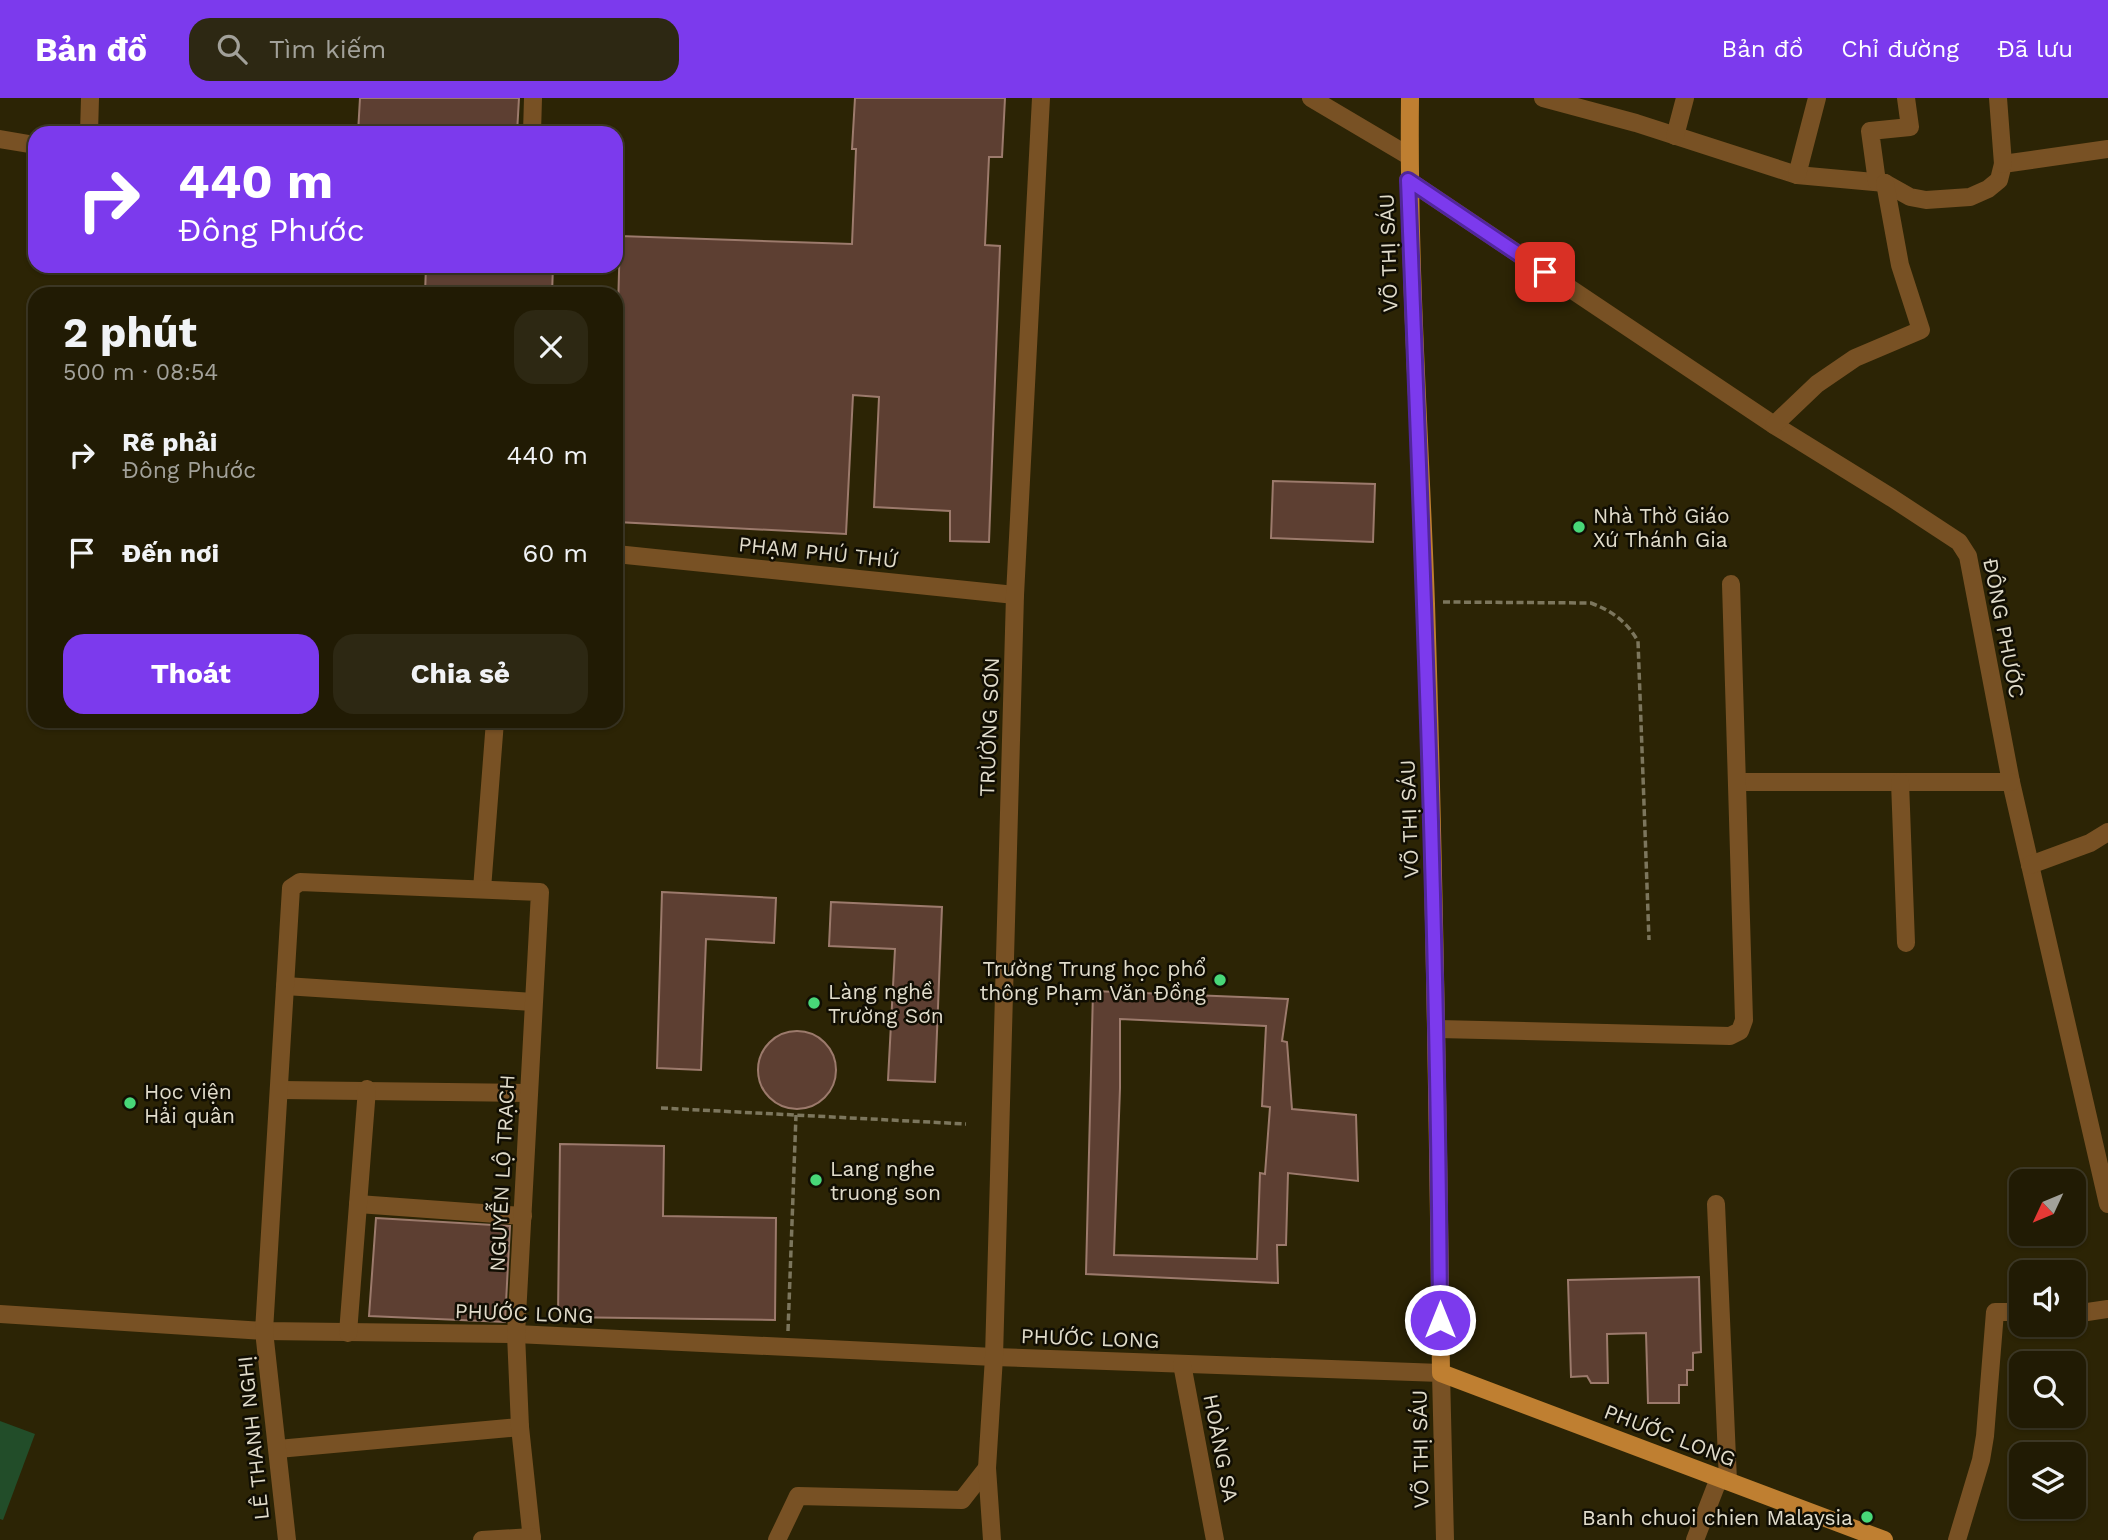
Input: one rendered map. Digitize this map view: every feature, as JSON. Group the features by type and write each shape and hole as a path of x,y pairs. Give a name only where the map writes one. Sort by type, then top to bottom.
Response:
{"main road":[{"name":"VÕ THỊ SÁU","path":"1410,98 1408,180 1426,602 1438,1028 1441,1373"},
{"name":"PHƯỚC LONG","path":"1441,1373 1884,1540"}],"street":[{"path":"89,126 90,98"},
{"path":"532,126 533,98"},
{"name":"TRƯỜNG SƠN","path":"992,1540 987,1468 994,1357 1015,595 1041,98"},
{"path":"1311,98 1409,156"},
{"path":"1543,98 1797,174 1881,182 1910,197 1926,200 1970,197 1988,189 1998,180 2003,164 1998,98"},
{"path":"1675,136 1685,98"},
{"path":"1797,174 1818,98"},
{"path":"1774,425 1817,384 1855,359 1921,330 1900,265 1870,131 1910,127 1906,98"},
{"path":"0,139 28,144"},
{"path":"2003,164 2108,149"},
{"name":"ĐÔNG PHƯỚC","path":"1408,180 1774,425 1959,542 1968,556 2011,782 2108,1204"},
{"name":"PHẠM PHÚ THỨ","path":"623,555 1015,595"},
{"path":"1438,1028 1736,1034 1744,1020 1731,584"},
{"path":"482,889 494,728"},
{"path":"1737,782 2011,782"},
{"path":"1900,782 1906,943"},
{"path":"2030,865 2090,843 2108,832"},
{"name":"LÊ THANH NGHỊ","path":"287,1540 264,1332 281,1090 291,888 300,882 482,889"},
{"name":"NGUYỄN LỘ TRẠCH","path":"482,889 540,892 516,1334 520,1427 532,1538"},
{"path":"285,986 533,1002"},
{"path":"348,1333 367,1089"},
{"path":"281,1090 529,1093"},
{"path":"1695,1540 1723,1479 1716,1204"},
{"path":"358,1205 523,1216"},
{"path":"2086,1312 2108,1308"},
{"path":"1957,1540 1981,1460 1985,1436 1995,1312 2009,1312"},
{"name":"PHƯỚC LONG","path":"0,1314 264,1332 516,1334 994,1357 1441,1373"},
{"name":"HOÀNG SA","path":"1182,1364 1215,1540"},
{"name":"VÕ THỊ SÁU","path":"1441,1373 1445,1540"},
{"path":"278,1449 520,1427"},
{"path":"778,1540 798,1496 962,1500 987,1468"},
{"path":"482,1540 532,1538"}],"path":[{"path":"1426,602 1591,603 1606,608 1630,628 1638,641 1649,940"},
{"path":"661,1108 966,1124"},
{"path":"788,1347 796,1115"}],"green space":[{"path":"0,1421 35,1434 3,1520 0,1519"}],"building":[{"path":"360,98 519,98 517,126 358,126"},
{"path":"855,98 1005,98 1002,157 989,157 985,245 1000,246 989,542 950,541 950,511 874,507 879,397 853,395 846,534 623,522 623,287 619,287 619,273 623,273 623,236 852,244 856,149 852,149"},
{"path":"426,273 553,273 552,287 425,287"},
{"path":"1273,481 1375,484 1373,542 1271,538"},
{"path":"662,892 776,898 774,943 706,939 701,1070 657,1068"},
{"path":"831,902 942,907 935,1082 888,1080 895,949 829,946"},
{"path":"1093,991 1288,999 1282,1041 1287,1042 1292,1109 1356,1115 1358,1181 1288,1173 1286,1245 1277,1245 1278,1283 1086,1274","holes":["1120,1019 1266,1026 1262,1106 1270,1107 1265,1174 1260,1173 1257,1259 1114,1255"]},
{"path":"797,1031 812,1034 825,1042 833,1055 836,1070 833,1085 825,1098 812,1106 797,1109 782,1106 769,1098 761,1085 758,1070 761,1055 769,1042 782,1034"},
{"path":"560,1144 664,1146 663,1216 776,1218 775,1320 558,1317"},
{"path":"376,1218 510,1226 505,1322 369,1316"},
{"path":"1699,1277 1701,1352 1693,1353 1693,1370 1687,1370 1687,1385 1679,1385 1679,1403 1648,1403 1646,1333 1607,1334 1608,1383 1591,1383 1587,1376 1571,1377 1568,1280"}],"place":[{"name":"Nhà Thờ Giáo Xứ Thánh Gia","path":"1579,527"},
{"name":"Trường Trung học phổ thông Phạm Văn Đồng","path":"1220,980"},
{"name":"Làng nghề Trường Sơn","path":"814,1003"},
{"name":"Học viện Hải quân","path":"130,1103"},
{"name":"Lang nghe truong son","path":"816,1180"},
{"name":"Banh chuoi chien Malaysia","path":"1867,1517"}],"route":[{"path":"1440,1320 1438,1028 1425,575 1408,180 1545,272"}]}
